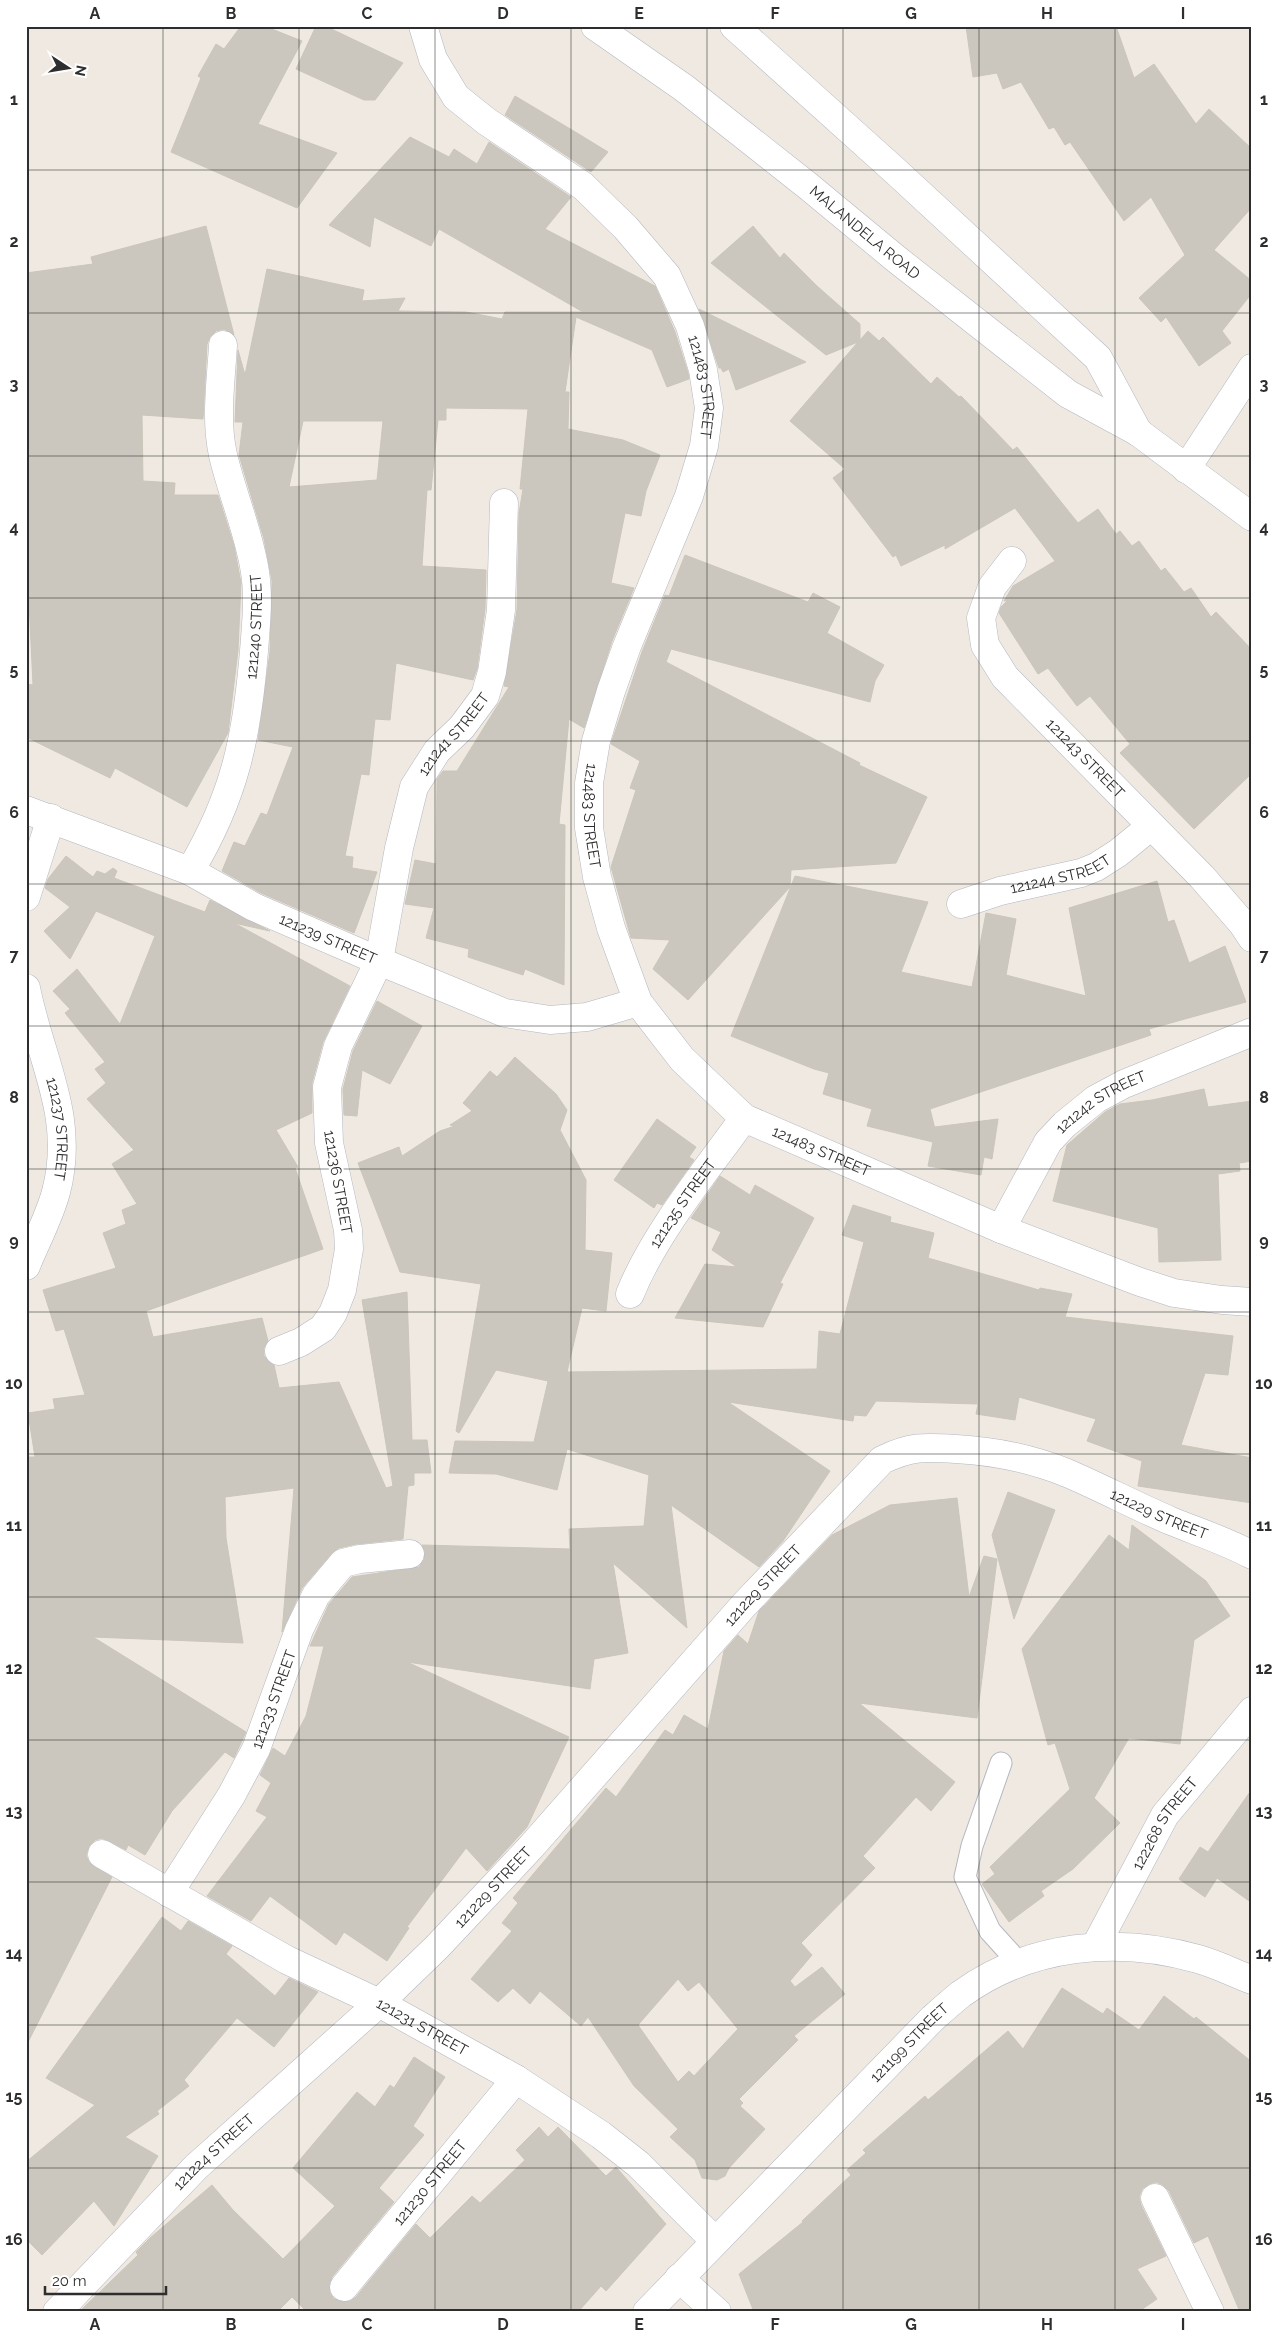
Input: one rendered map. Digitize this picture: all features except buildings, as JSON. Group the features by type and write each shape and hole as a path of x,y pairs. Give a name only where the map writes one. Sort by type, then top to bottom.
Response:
{"street":[{"name":"121483 STREET","path":"423,26 433,60 456,97 486,121 583,186 626,228 667,276 690,326 703,370 709,408 704,446 690,496 630,638 611,691 596,741 589,783 589,828 597,878 613,936 638,1002 682,1059 744,1118 1001,1229 1093,1265 1174,1293 1252,1302"},
{"name":"MALANDELA ROAD","path":"595,26 684,88 808,186 902,264 1068,394 1138,432 1186,470 1252,517"},
{"name":"MALANDELA ROAD","path":"734,26 892,168 1098,358 1138,432"},
{"name":"121240 STREET","path":"190,871 208,840 225,804 239,763 251,691 257,604 255,571 222,444 219,425 223,345"},
{"path":"1186,470 1252,368"},
{"name":"121241 STREET","path":"378,961 401,840 414,786 437,751 462,727 485,696 492,672 501,610 504,503"},
{"name":"121243 STREET","path":"1012,561 992,588 981,618 985,645 1005,677 1150,827 1202,877 1242,923 1252,938"},
{"name":"121239 STREET","path":"39,814 190,871 254,906 378,961 505,1012 529,1018 550,1020 587,1017 638,1002"},
{"path":"26,897 39,814"},
{"name":"121244 STREET","path":"960,904 1000,891 1081,873 1096,867 1118,853 1150,827"},
{"name":"121236 STREET","path":"279,1351 301,1342 322,1328 333,1313 342,1290 349,1249 348,1230 329,1144 327,1087 338,1046 378,961"},
{"name":"121237 STREET","path":"26,988 30,1010 58,1100 62,1126 62,1157 56,1190 49,1217 26,1266"},
{"name":"121242 STREET","path":"1001,1229 1048,1142 1065,1124 1096,1099 1124,1084 1252,1032"},
{"name":"121235 STREET","path":"630,1294 639,1272 656,1242 744,1118"},
{"name":"121229 STREET","path":"379,2003 437,1947 531,1847 744,1604 882,1460 902,1450 924,1447 986,1451 1024,1460 1066,1473 1171,1521 1229,1543 1252,1555"},
{"name":"121233 STREET","path":"169,1893 231,1796 256,1749 299,1630 316,1596 343,1563 360,1559 410,1554"},
{"name":"122268 STREET","path":"1095,1947 1165,1815 1252,1711"},
{"name":"121231 STREET","path":"102,1854 287,1960 379,2003 516,2079 602,2135 623,2152 714,2240"},
{"name":"121199 STREET","path":"647,2312 714,2240 932,2019 961,1994 990,1977 1019,1962 1051,1953 1095,1947 1123,1946 1159,1950 1200,1960 1252,1980"},
{"name":"121224 STREET","path":"57,2312 196,2167 379,2003"},
{"name":"121230 STREET","path":"344,2287 516,2079"},
{"path":"1155,2198 1210,2312"},
{"path":"679,2278 717,2312"}],"lane":[{"path":"1001,1763 972,1846 965,1877 990,1931 1019,1962"}]}
